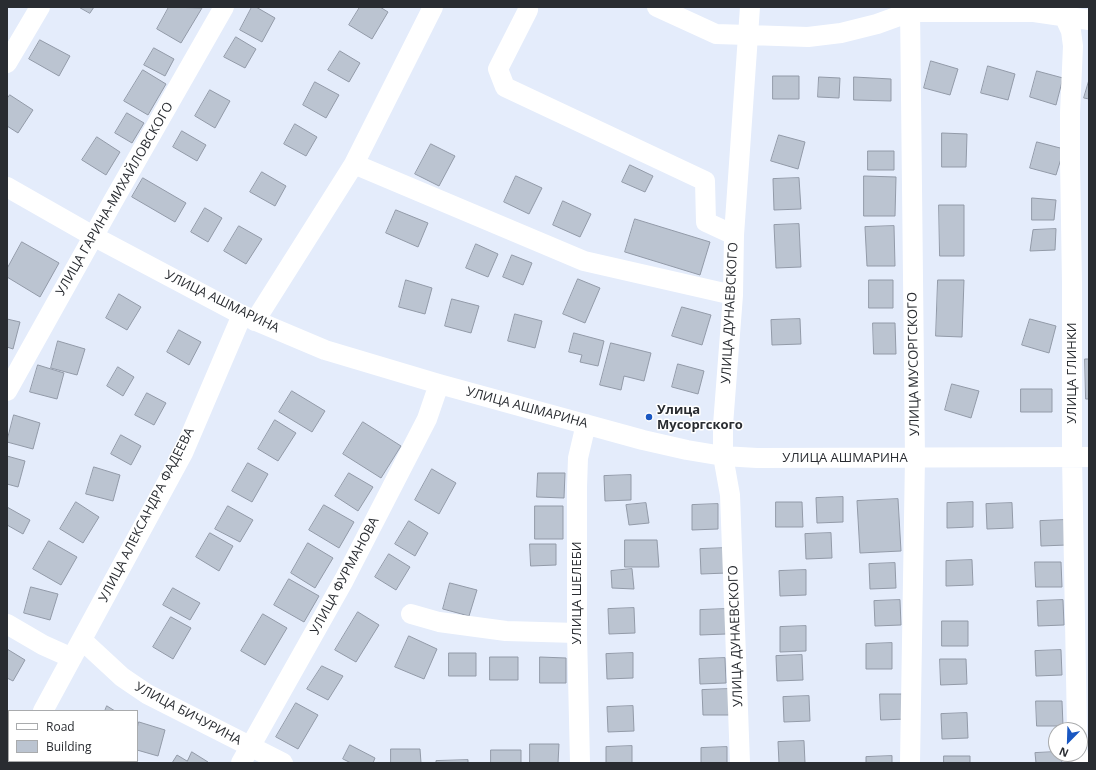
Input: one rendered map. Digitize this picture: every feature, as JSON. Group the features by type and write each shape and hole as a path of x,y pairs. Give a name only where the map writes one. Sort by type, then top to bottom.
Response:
{"street":[{"path":"7,63 40,7"},
{"name":"УЛИЦА ГАРИНА-МИХАЙЛОВСКОГО","path":"7,391 93,236 224,7"},
{"name":"УЛИЦА АЛЕКСАНДРА ФАДЕЕВА","path":"44,710 183,453 248,318 354,164 433,7"},
{"path":"657,7 716,34 808,37 841,33 877,24 910,10 1034,10 1065,18 1089,20"},
{"name":"УЛИЦА ДУНАЕВСКОГО","path":"740,763 730,495 723,456 722,425 733,295 734,235 750,7"},
{"path":"528,10 498,69 505,87 705,181 706,222 734,235"},
{"name":"УЛИЦА МУСОРГСКОГО","path":"910,10 915,458 910,763"},
{"name":"УЛИЦА ГЛИНКИ","path":"1065,18 1071,31 1073,46 1070,113 1072,283 1081,457 1077,722"},
{"path":"354,164 584,261 733,295"},
{"name":"УЛИЦА АШМАРИНА","path":"7,187 93,236 248,318 325,350 439,384 643,440 723,456 803,459 1081,457"},
{"name":"УЛИЦА ФУРМАНОВА","path":"246,755 344,580 427,419 439,384"},
{"name":"УЛИЦА ШЕЛЕБИ","path":"580,763 577,633 577,472 578,458 586,424"},
{"path":"411,614 439,622 506,631 577,633"},
{"path":"7,624 43,645 72,658"},
{"name":"УЛИЦА БИЧУРИНА","path":"82,640 122,677 246,755 283,763"}],"building":[{"path":"79,7 94,7 90,13"},
{"path":"169,7 202,8 181,43 157,29"},
{"path":"252,7 256,7 275,18 262,42 240,30"},
{"path":"360,7 380,7 388,12 372,39 349,25"},
{"path":"236,37 256,49 245,68 224,57"},
{"path":"40,40 70,56 59,76 29,59"},
{"path":"154,48 174,59 165,76 144,65"},
{"path":"340,51 360,63 349,82 328,70"},
{"path":"931,61 958,69 950,95 924,88"},
{"path":"988,66 1015,74 1008,100 981,93"},
{"path":"143,70 166,84 148,115 124,101"},
{"path":"1037,71 1063,78 1056,105 1030,97"},
{"path":"773,76 799,76 799,99 773,99"},
{"path":"819,77 840,78 839,98 818,97"},
{"path":"854,77 891,79 891,101 854,100"},
{"path":"1089,80 1089,99 1084,98"},
{"path":"315,82 339,95 326,118 303,105"},
{"path":"210,90 230,101 215,128 195,116"},
{"path":"10,95 33,110 18,133 7,126 7,99"},
{"path":"127,113 144,123 132,143 115,133"},
{"path":"295,124 317,137 306,156 284,144"},
{"path":"182,131 206,145 197,161 173,147"},
{"path":"942,133 967,134 966,167 942,167"},
{"path":"779,135 805,142 798,169 771,161"},
{"path":"97,137 120,152 106,175 82,160"},
{"path":"1037,142 1064,149 1056,175 1030,168"},
{"path":"431,144 455,156 439,186 415,174"},
{"path":"868,151 894,151 894,170 868,170"},
{"path":"630,165 653,176 645,192 622,182"},
{"path":"262,172 286,186 275,206 250,192"},
{"path":"516,176 542,188 529,214 504,202"},
{"path":"864,176 896,177 895,216 864,216"},
{"path":"143,178 186,203 175,222 132,197"},
{"path":"799,178 801,209 774,210 773,179"},
{"path":"1032,198 1056,200 1054,220 1032,220"},
{"path":"563,201 591,214 580,237 553,225"},
{"path":"939,205 964,205 964,256 940,256"},
{"path":"205,208 222,218 208,242 191,232"},
{"path":"396,210 428,223 418,247 386,233"},
{"path":"635,219 710,242 700,275 625,252"},
{"path":"799,224 801,267 776,268 774,225"},
{"path":"239,226 262,239 246,264 224,251"},
{"path":"894,226 895,266 867,266 865,227"},
{"path":"1056,229 1055,250 1030,251 1033,230"},
{"path":"22,242 59,263 40,297 7,277 7,269"},
{"path":"476,244 498,254 488,277 466,268"},
{"path":"512,255 532,263 523,285 503,277"},
{"path":"578,279 600,288 585,323 563,314"},
{"path":"406,280 432,288 425,314 399,307"},
{"path":"869,280 893,280 893,308 869,308"},
{"path":"938,280 964,280 962,337 936,336"},
{"path":"119,294 141,307 127,330 106,318"},
{"path":"452,299 479,306 471,333 445,326"},
{"path":"682,307 711,315 702,345 672,336"},
{"path":"515,314 542,321 535,348 508,341"},
{"path":"7,319 20,322 13,349 7,347"},
{"path":"800,319 801,344 772,345 771,320"},
{"path":"1030,319 1056,326 1049,353 1022,345"},
{"path":"873,323 895,323 896,354 874,354"},
{"path":"179,330 201,342 189,365 167,352"},
{"path":"574,333 604,341 598,366 580,362 582,355 569,352"},
{"path":"58,341 85,349 77,375 51,368"},
{"path":"611,343 651,353 644,381 624,376 621,390 600,385"},
{"path":"1085,359 1089,359 1089,399 1086,399"},
{"path":"678,364 704,371 698,394 672,387"},
{"path":"38,365 64,373 57,399 30,392"},
{"path":"118,367 134,377 123,396 107,386"},
{"path":"952,384 979,391 971,418 945,410"},
{"path":"1021,389 1052,389 1052,412 1021,412"},
{"path":"292,391 325,411 312,432 279,412"},
{"path":"147,393 166,403 154,425 135,415"},
{"path":"14,415 40,423 33,449 7,442"},
{"path":"275,420 296,433 278,461 258,449"},
{"path":"363,422 401,446 381,478 343,454"},
{"path":"121,435 141,446 131,465 111,454"},
{"path":"7,456 25,461 18,487 7,484"},
{"path":"248,463 268,474 252,502 232,491"},
{"path":"94,467 120,475 113,501 86,494"},
{"path":"432,469 456,483 439,514 415,500"},
{"path":"349,473 373,487 358,511 335,496"},
{"path":"538,473 565,473 564,498 537,497"},
{"path":"631,475 631,500 605,501 604,476"},
{"path":"843,497 843,522 817,523 816,498"},
{"path":"898,499 901,551 860,553 857,501"},
{"path":"76,502 99,517 83,543 60,529"},
{"path":"776,502 802,502 803,527 776,527"},
{"path":"973,502 973,527 947,528 947,503"},
{"path":"646,503 649,523 629,525 626,505"},
{"path":"1012,503 1013,528 987,529 986,504"},
{"path":"718,504 718,529 692,530 692,505"},
{"path":"324,505 354,522 339,548 309,530"},
{"path":"228,506 253,520 240,542 215,529"},
{"path":"535,506 563,506 563,539 535,539"},
{"path":"7,507 30,520 23,534 7,525"},
{"path":"1066,520 1067,545 1041,546 1040,521"},
{"path":"409,521 428,533 415,556 395,544"},
{"path":"210,533 233,546 219,571 196,557"},
{"path":"831,533 832,558 806,559 805,534"},
{"path":"625,540 657,540 659,567 625,567"},
{"path":"49,541 77,557 61,585 33,569"},
{"path":"308,543 333,558 315,588 291,573"},
{"path":"530,544 556,544 556,565 531,566"},
{"path":"727,548 727,573 701,574 700,549"},
{"path":"389,554 410,567 396,590 375,577"},
{"path":"972,560 973,585 946,586 946,561"},
{"path":"1035,562 1061,562 1062,587 1036,587"},
{"path":"895,563 896,588 870,589 869,564"},
{"path":"632,569 634,589 612,588 611,571"},
{"path":"806,570 806,595 780,596 779,571"},
{"path":"289,579 319,596 304,622 274,605"},
{"path":"450,583 477,590 469,616 443,609"},
{"path":"31,587 58,594 50,620 24,613"},
{"path":"173,588 200,603 190,620 163,605"},
{"path":"900,600 901,625 875,626 874,601"},
{"path":"1063,600 1064,625 1038,626 1037,601"},
{"path":"634,608 635,633 609,634 608,609"},
{"path":"726,609 726,634 700,635 700,610"},
{"path":"358,612 379,625 356,662 335,650"},
{"path":"263,614 287,628 265,665 241,651"},
{"path":"171,617 191,628 173,659 153,647"},
{"path":"942,621 968,621 968,646 942,646"},
{"path":"806,626 806,651 780,652 780,627"},
{"path":"409,636 437,649 424,679 395,667"},
{"path":"892,643 892,669 866,669 866,644"},
{"path":"7,649 25,660 13,681 7,678"},
{"path":"1061,650 1062,675 1036,676 1035,651"},
{"path":"449,653 476,653 476,676 449,676"},
{"path":"633,653 633,678 607,679 606,654"},
{"path":"802,655 803,680 777,681 776,656"},
{"path":"490,657 518,657 518,680 490,680"},
{"path":"540,657 566,658 566,683 540,683"},
{"path":"725,658 726,683 700,684 699,659"},
{"path":"940,659 966,659 967,684 941,685"},
{"path":"322,666 343,676 328,700 307,689"},
{"path":"729,689 729,715 703,715 702,690"},
{"path":"880,694 906,694 907,719 881,720"},
{"path":"809,696 810,721 784,722 783,697"},
{"path":"1036,701 1062,701 1063,722 1048,722 1048,726 1037,726"},
{"path":"296,703 318,715 298,749 276,737"},
{"path":"107,706 113,710 105,710"},
{"path":"633,706 634,731 608,732 607,707"},
{"path":"967,713 968,738 942,739 941,714"},
{"path":"139,722 165,730 158,756 138,750"},
{"path":"804,741 805,763 779,763 778,742"},
{"path":"530,744 559,744 558,763 530,763"},
{"path":"350,745 375,758 373,763 351,763 343,759"},
{"path":"632,746 632,763 606,763 606,747"},
{"path":"727,747 727,763 701,763 701,748"},
{"path":"391,749 420,749 421,763 391,763"},
{"path":"491,750 521,750 521,763 491,763"},
{"path":"192,752 208,763 172,763 177,755 187,761"},
{"path":"1048,752 1048,762 1062,763 1036,763 1035,753"},
{"path":"892,756 892,763 866,763 866,757"},
{"path":"944,756 970,756 970,763 944,763"},
{"path":"468,760 468,763 436,763 436,761"},
{"path":"90,762 94,763 71,763"}],"place":[{"name":"Улица Мусоргского","path":"649,417"}]}
